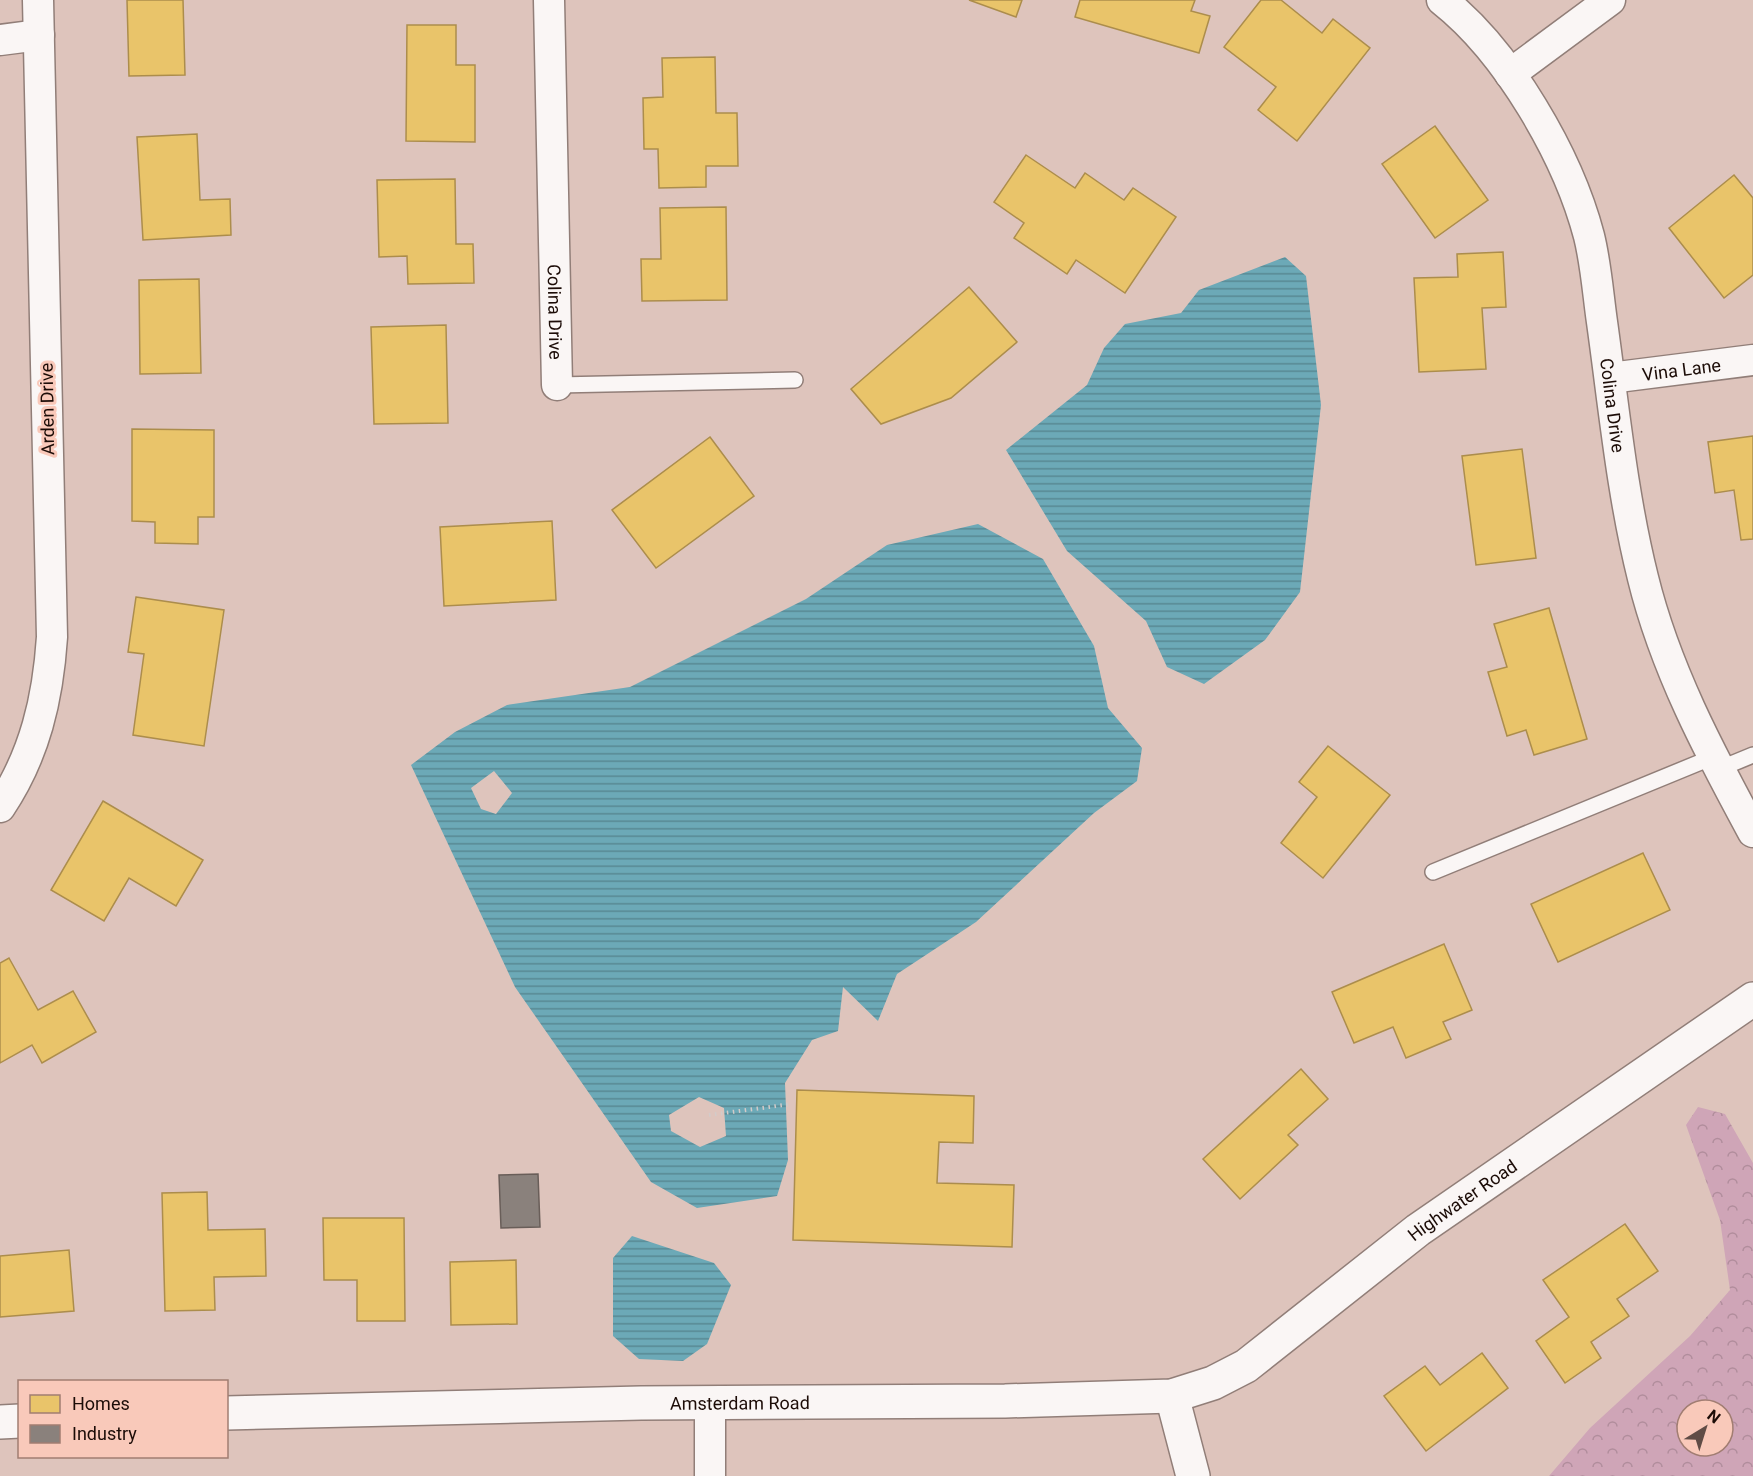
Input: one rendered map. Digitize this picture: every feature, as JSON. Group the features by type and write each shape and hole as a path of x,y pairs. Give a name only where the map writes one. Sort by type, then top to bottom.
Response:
{"street":[{"name":"Arden Drive","path":"0,807 38,730 49,684 52,637 38,0"},
{"name":"Colina Drive","path":"549,0 557,385"},
{"name":"Colina Drive","path":"1442,0 1510,74 1528,98 1578,201 1590,238 1625,492 1642,577 1659,635 1716,763 1753,832"},
{"path":"1510,74 1610,0"},
{"path":"0,39 39,35"},
{"name":"Vina Lane","path":"1610,378 1753,360"},
{"name":"Highwater Road","path":"1172,1396 1213,1383 1246,1366 1418,1230 1753,999"},
{"path":"1172,1396 1193,1476"},
{"name":"Amsterdam Road","path":"228,1413 710,1402 1005,1401 1172,1396"},
{"path":"710,1402 710,1476"},
{"path":"0,1422 18,1421"}],"lane":[{"name":"Colina Drive","path":"557,385 795,380"},
{"path":"1433,872 1716,763 1753,755"}],"path":[{"path":"709,1114 792,1104"}],"green space":[{"path":"1698,1107 1725,1114 1753,1163 1753,1476 1549,1476 1590,1428 1690,1336 1730,1290 1720,1220 1686,1125"}],"water":[{"path":"1285,257 1306,276 1321,405 1300,592 1265,640 1204,684 1167,667 1146,621 1067,551 1006,450 1087,385 1104,348 1125,324 1181,313 1199,290"},
{"path":"978,524 1043,559 1094,646 1108,708 1142,748 1137,781 1094,813 976,922 897,974 878,1021 843,987 838,1031 812,1040 785,1083 788,1160 777,1196 697,1208 651,1182 515,987 411,765 455,732 507,705 630,687 806,599 887,545","holes":["494,771 512,793 496,814 481,809 471,788","699,1097 724,1108 726,1136 700,1147 671,1131 669,1115"]},
{"path":"632,1236 714,1263 731,1285 707,1344 683,1361 639,1359 613,1336 613,1258"}],"building: Homes":[{"path":"127,0 183,0 185,75 129,76"},
{"path":"969,0 1022,0 1016,17"},
{"path":"1080,0 1195,0 1191,11 1210,16 1199,53 1075,17"},
{"path":"1261,0 1281,0 1322,33 1333,19 1370,48 1297,141 1258,110 1276,87 1224,47"},
{"path":"407,25 456,25 456,65 475,65 475,142 406,141"},
{"path":"715,57 716,113 737,113 738,166 706,166 706,187 659,188 658,149 644,149 643,98 663,97 662,58"},
{"path":"1435,126 1488,200 1435,238 1382,164"},
{"path":"197,134 200,200 230,199 231,235 143,240 137,137"},
{"path":"1026,155 1075,188 1085,173 1124,200 1133,188 1176,217 1125,293 1076,260 1067,274 1014,238 1024,223 994,202"},
{"path":"1734,175 1753,198 1753,275 1724,298 1669,228"},
{"path":"455,179 456,244 473,244 474,283 408,284 407,256 379,257 377,180"},
{"path":"726,207 727,300 642,301 641,259 661,259 660,208"},
{"path":"1503,252 1506,307 1482,308 1486,369 1419,372 1414,278 1458,277 1457,254"},
{"path":"199,279 201,373 140,374 139,280"},
{"path":"969,287 1017,342 951,398 881,424 851,389"},
{"path":"446,325 448,423 374,424 371,327"},
{"path":"132,429 214,430 214,517 198,517 198,544 155,543 155,522 132,521"},
{"path":"1753,436 1753,539 1741,540 1734,490 1715,493 1708,442"},
{"path":"710,437 754,496 656,568 612,510"},
{"path":"1522,449 1536,558 1476,565 1462,456"},
{"path":"552,521 556,600 444,606 440,527"},
{"path":"136,597 224,610 204,746 133,735 144,654 128,652"},
{"path":"1549,608 1587,739 1534,755 1526,730 1507,736 1488,672 1507,667 1494,624"},
{"path":"1328,746 1390,795 1323,878 1281,843 1317,797 1299,782"},
{"path":"103,801 203,860 176,906 129,878 104,921 51,890"},
{"path":"1643,853 1670,910 1558,962 1531,904"},
{"path":"1444,944 1472,1010 1443,1022 1451,1039 1406,1058 1393,1027 1354,1043 1332,992"},
{"path":"9,958 38,1010 73,991 96,1032 42,1063 32,1045 0,1063 0,963"},
{"path":"1301,1069 1328,1099 1288,1135 1298,1145 1240,1199 1203,1159"},
{"path":"797,1090 974,1096 973,1143 939,1142 937,1183 1014,1185 1012,1247 793,1240"},
{"path":"207,1192 208,1230 265,1229 266,1276 214,1277 215,1310 165,1311 162,1193"},
{"path":"323,1218 404,1218 405,1321 357,1321 357,1280 324,1280"},
{"path":"1625,1224 1658,1271 1617,1299 1629,1316 1591,1342 1601,1358 1565,1383 1536,1341 1569,1317 1543,1280"},
{"path":"69,1250 74,1311 0,1317 0,1256"},
{"path":"516,1260 517,1324 451,1325 450,1262"},
{"path":"1482,1353 1508,1388 1426,1451 1384,1396 1425,1366 1440,1385"}],"building: Industry":[{"path":"538,1174 540,1227 501,1228 499,1175"}]}
